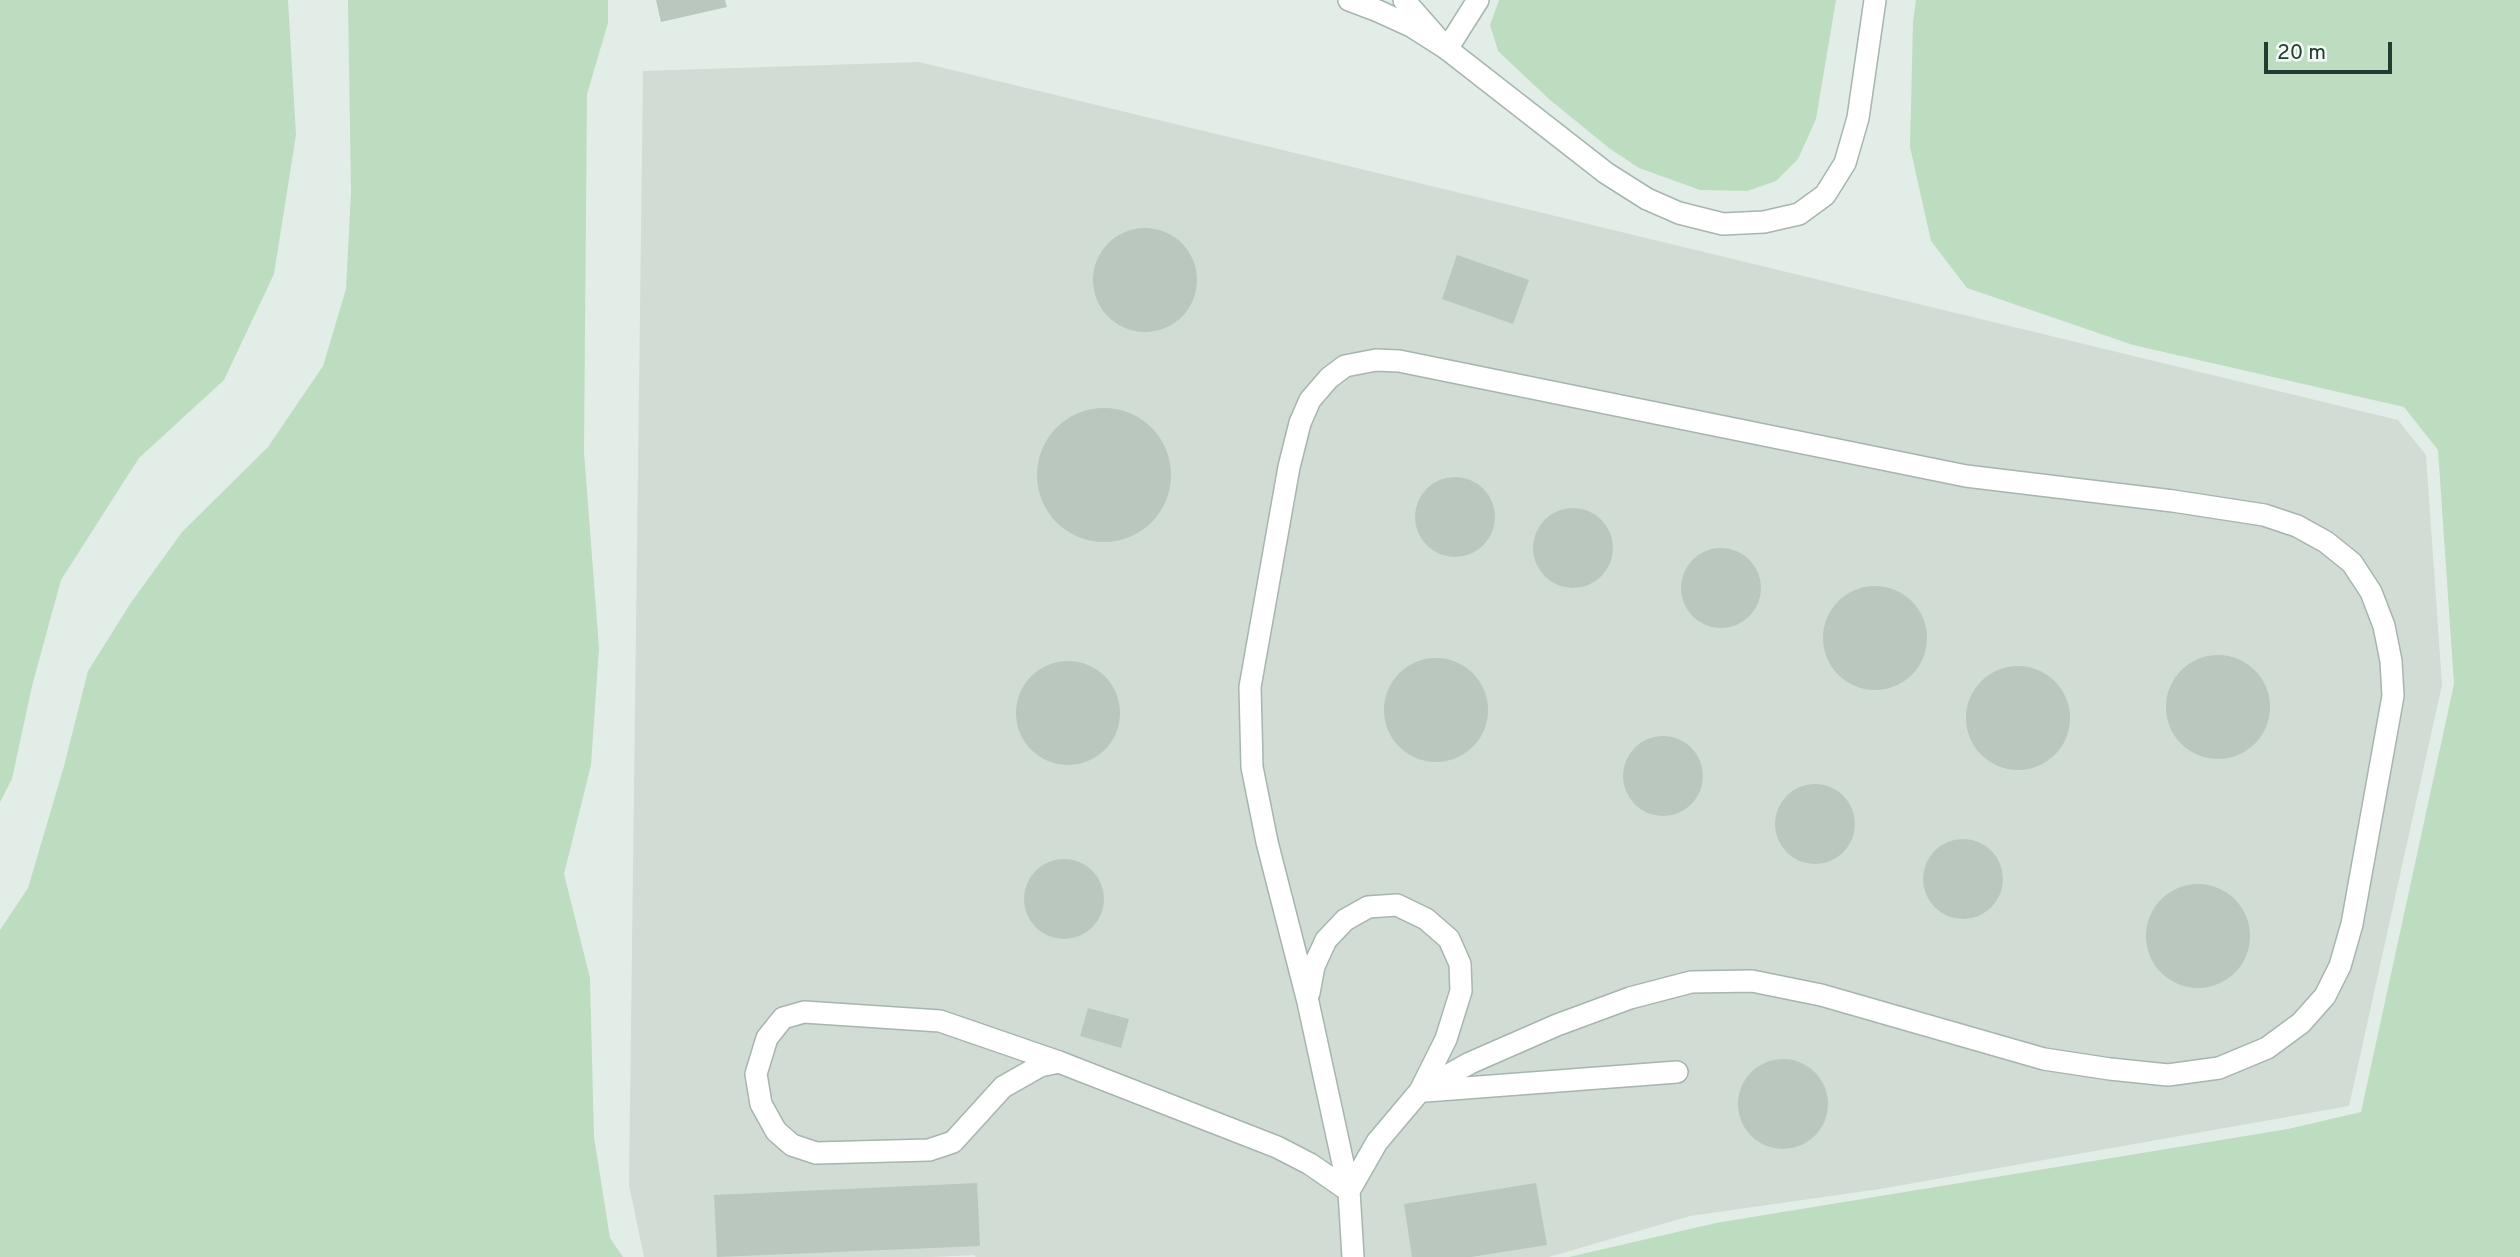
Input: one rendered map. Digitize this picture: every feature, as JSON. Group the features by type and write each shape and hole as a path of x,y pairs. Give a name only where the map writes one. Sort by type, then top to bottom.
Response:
{"street":[{"path":"1349,0 1411,26 1447,49 1606,173 1647,199 1679,213 1723,224 1763,222 1799,215 1825,195 1845,163 1858,118 1875,0"},
{"path":"1404,0 1447,49"},
{"path":"1447,49 1478,0"},
{"path":"1353,1257 1349,1191 1308,1002 1267,842 1252,767 1250,687 1289,467 1300,423 1310,400 1329,378 1345,366 1376,360 1399,361 1966,476 2173,501 2264,516 2297,526 2326,542 2352,563 2371,592 2384,626 2391,661 2393,696 2353,924 2340,966 2325,996 2301,1023 2267,1048 2218,1068 2206,1070 2168,1075 2110,1069 2044,1059 1821,995 1752,981 1691,982 1630,998 1557,1025 1470,1063 1420,1091"},
{"path":"1308,1002 1314,966 1326,940 1345,919 1368,907 1397,905 1426,919 1449,939 1460,964 1461,990 1446,1039 1420,1091 1377,1142 1349,1191"},
{"path":"1059,1062 1040,1066 1003,1087 953,1142 929,1150 816,1153 792,1145 776,1131 761,1104 757,1074 767,1038 783,1018 804,1012 940,1021 1059,1062 1277,1147 1310,1164 1349,1191"},
{"path":"1420,1091 1677,1072"}],"shaded area":[{"path":"919,62 2398,420 2426,455 2442,685 2349,1106 1880,1189 1690,1216 1549,1257 644,1257 629,1185 643,71"}],"green space":[{"path":"0,0 288,0 296,135 274,274 224,380 139,458 61,580 32,686 12,779 0,802"},
{"path":"348,0 608,0 608,23 587,94 584,452 599,648 591,765 564,874 590,978 594,1137 610,1238 623,1257 0,1257 0,930 28,888 64,766 88,671 130,604 182,532 268,447 323,366 346,289 351,192"},
{"path":"1499,0 1836,0 1816,119 1798,159 1776,181 1747,191 1700,190 1639,168 1609,148 1550,100 1498,51 1490,25"},
{"path":"1916,0 2520,0 2520,1257 1569,1257 1716,1223 2288,1129 2361,1112 2454,684 2438,450 2404,407 2133,345 1967,288 1931,241 1910,147 1913,22"}],"building":[{"path":"656,0 725,0 727,7 661,22"},
{"path":"1145,228 1165,232 1182,243 1193,260 1197,280 1193,300 1182,317 1165,328 1145,332 1125,328 1108,317 1097,300 1093,280 1097,260 1108,243 1125,232"},
{"path":"1457,255 1529,280 1513,324 1442,299"},
{"path":"1104,408 1130,413 1151,428 1166,449 1171,475 1166,501 1151,522 1130,537 1104,542 1078,537 1057,522 1042,501 1037,475 1042,449 1057,428 1078,413"},
{"path":"1455,477 1470,480 1483,489 1492,502 1495,517 1492,532 1483,545 1470,554 1455,557 1440,554 1427,545 1418,532 1415,517 1418,502 1427,489 1440,480"},
{"path":"1573,508 1588,511 1601,520 1610,533 1613,548 1610,563 1601,576 1588,585 1573,588 1558,585 1545,576 1536,563 1533,548 1536,533 1545,520 1558,511"},
{"path":"1721,548 1736,551 1749,560 1758,573 1761,588 1758,603 1749,616 1736,625 1721,628 1706,625 1693,616 1684,603 1681,588 1684,573 1693,560 1706,551"},
{"path":"1875,586 1895,590 1912,601 1923,618 1927,638 1923,658 1912,675 1895,686 1875,690 1855,686 1838,675 1827,658 1823,638 1827,618 1838,601 1855,590"},
{"path":"2218,655 2238,659 2255,670 2266,687 2270,707 2266,727 2255,744 2238,755 2218,759 2198,755 2181,744 2170,727 2166,707 2170,687 2181,670 2198,659"},
{"path":"1436,658 1456,662 1473,673 1484,690 1488,710 1484,730 1473,747 1456,758 1436,762 1416,758 1399,747 1388,730 1384,710 1388,690 1399,673 1416,662"},
{"path":"1068,661 1088,665 1105,676 1116,693 1120,713 1116,733 1105,750 1088,761 1068,765 1048,761 1031,750 1020,733 1016,713 1020,693 1031,676 1048,665"},
{"path":"2018,666 2038,670 2055,681 2066,698 2070,718 2066,738 2055,755 2038,766 2018,770 1998,766 1981,755 1970,738 1966,718 1970,698 1981,681 1998,670"},
{"path":"1663,736 1678,739 1691,748 1700,761 1703,776 1700,791 1691,804 1678,813 1663,816 1648,813 1635,804 1626,791 1623,776 1626,761 1635,748 1648,739"},
{"path":"1815,784 1830,787 1843,796 1852,809 1855,824 1852,839 1843,852 1830,861 1815,864 1800,861 1787,852 1778,839 1775,824 1778,809 1787,796 1800,787"},
{"path":"1963,839 1978,842 1991,851 2000,864 2003,879 2000,894 1991,907 1978,916 1963,919 1948,916 1935,907 1926,894 1923,879 1926,864 1935,851 1948,842"},
{"path":"1064,859 1079,862 1092,871 1101,884 1104,899 1101,914 1092,927 1079,936 1064,939 1049,936 1036,927 1027,914 1024,899 1027,884 1036,871 1049,862"},
{"path":"2198,884 2218,888 2235,899 2246,916 2250,936 2246,956 2235,973 2218,984 2198,988 2178,984 2161,973 2150,956 2146,936 2150,916 2161,899 2178,888"},
{"path":"1088,1008 1129,1019 1121,1048 1080,1036"},
{"path":"1774,1059 1792,1059 1808,1066 1821,1079 1828,1095 1828,1113 1821,1129 1808,1142 1792,1149 1774,1149 1758,1142 1745,1129 1738,1113 1738,1095 1745,1079 1758,1066"},
{"path":"977,1183 980,1246 717,1257 714,1195"},
{"path":"1536,1183 1547,1245 1471,1257 1412,1257 1404,1204"}]}
